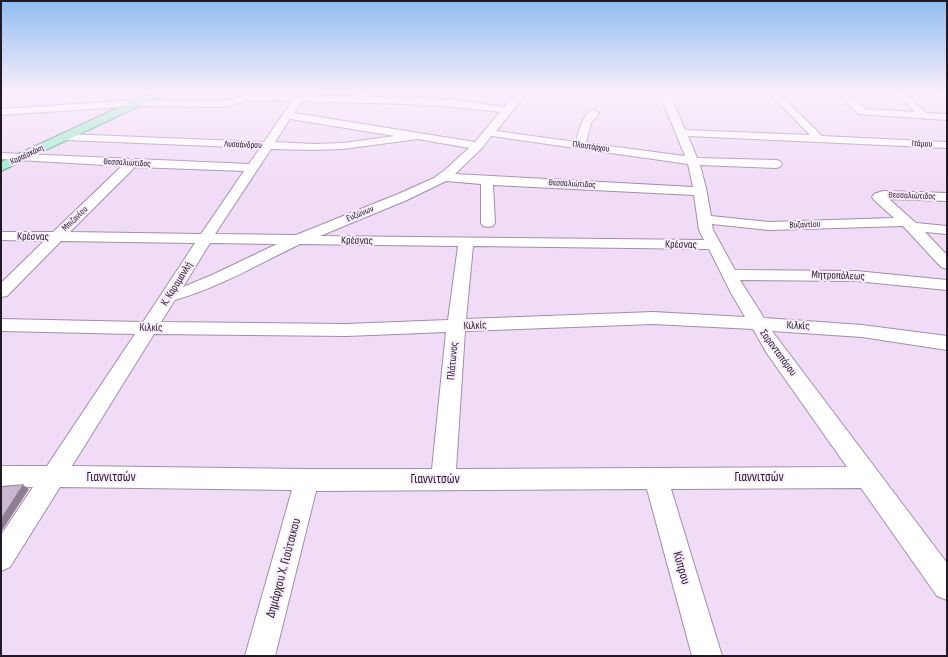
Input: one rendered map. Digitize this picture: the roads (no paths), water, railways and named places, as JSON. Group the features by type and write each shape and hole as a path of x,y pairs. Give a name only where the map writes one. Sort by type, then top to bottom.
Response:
{"main road":[{"name":"Καραϊσκάκη","path":"1,168 97,123"}],"street":[{"name":"Κ. Καραμανλή","path":"1,558 282,123"},
{"path":"335,123 478,146"},
{"name":"Ευζώνων","path":"169,296 202,286 295,240 429,186 456,169 478,146 496,123"},
{"path":"580,146 587,123"},
{"name":"Σαρανταπόρου","path":"677,123 693,161 700,191 706,230 729,275 757,324 947,586"},
{"path":"803,123 820,140"},
{"name":"Πλουτάρχου","path":"489,133 693,161 776,164"},
{"name":"Ιτάμου","path":"682,133 947,146"},
{"name":"Λυσσάνδρου","path":"66,137 267,146 334,147 419,136"},
{"name":"Θεσσαλιώτιδος","path":"1,156 252,168"},
{"name":"Μπιζανίου","path":"1,292 132,163"},
{"name":"Θεσσαλιώτιδος","path":"445,177 700,191"},
{"path":"487,180 488,223"},
{"name":"Θεσσαλιώτιδος","path":"909,225 878,197 883,195 947,198"},
{"name":"Βυζαντίου","path":"704,220 769,226 799,224 909,225 947,230"},
{"path":"909,225 947,264"},
{"name":"Κρέσνας","path":"1,236 205,240 713,245"},
{"name":"Πλάτωνος","path":"443,480 456,327 466,242"},
{"name":"Μητροπόλεως","path":"729,275 856,276 947,285"},
{"name":"Κιλκίς","path":"1,325 330,330 456,327 653,318 862,331 947,342"},
{"name":"Γιαννιτσών","path":"1,476 54,478 307,480 869,477"},
{"name":"Κύπρου","path":"656,479 707,656"},
{"name":"Δημάρχου Χ. Γιούτσικου","path":"260,656 307,480"}]}
